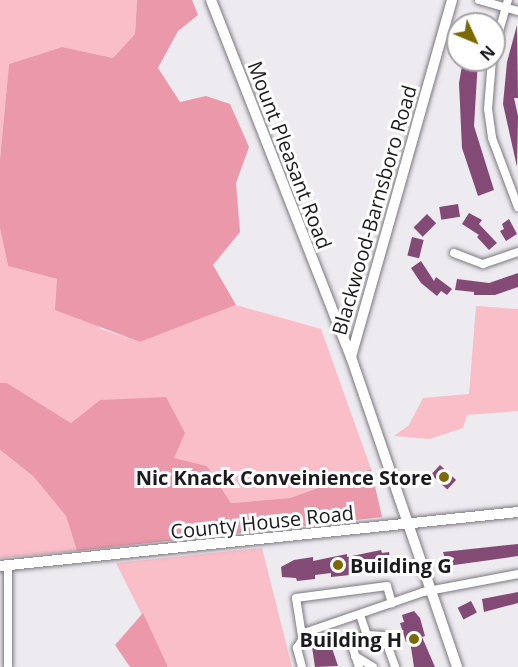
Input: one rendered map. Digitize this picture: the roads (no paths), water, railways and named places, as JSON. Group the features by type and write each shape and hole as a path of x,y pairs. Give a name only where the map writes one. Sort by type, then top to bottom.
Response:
{"main road":[{"name":"Mount Pleasant Road","path":"211,0 351,357"},
{"name":"Blackwood-Barnsboro Road","path":"452,0 351,357 407,525 458,667"},
{"name":"County House Road","path":"4,565 518,512"}],"street":[{"path":"479,0 507,4 518,11"},
{"path":"491,72 488,109 492,138 518,207"},
{"path":"454,253 483,264 518,252"},
{"path":"4,565 8,665"},
{"path":"302,636 432,591 518,574"},
{"path":"302,667 297,652 302,636 296,598 387,586 392,603"},
{"path":"360,615 366,635"},
{"path":"358,667 351,642 366,635 384,636 395,667"},
{"path":"355,656 373,667"}],"place":[{"name":"Nic Knack Conveinience Store","path":"444,477"},
{"name":"Building G","path":"338,565"},
{"name":"Building H","path":"414,639"}]}
